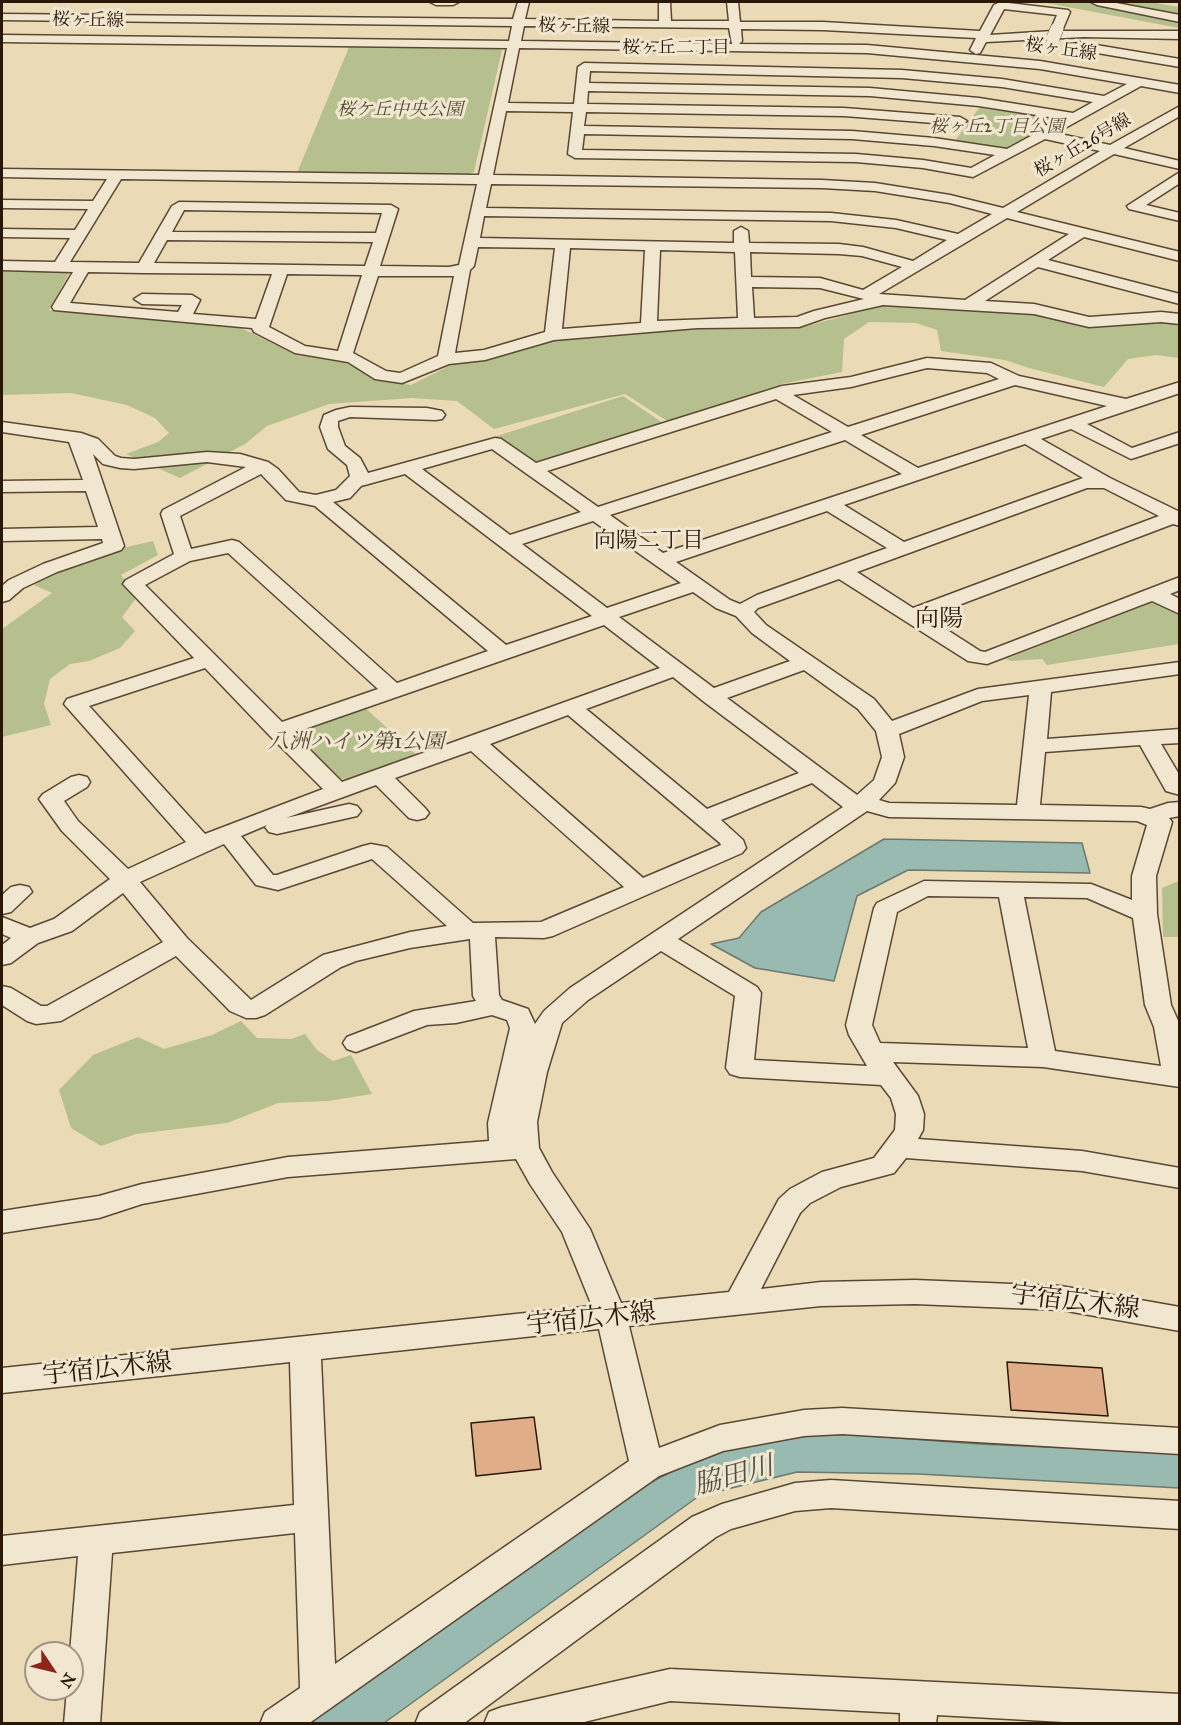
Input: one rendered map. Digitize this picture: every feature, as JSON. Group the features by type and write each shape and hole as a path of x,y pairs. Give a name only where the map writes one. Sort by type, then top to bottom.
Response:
{"street":[{"path":"48,18 61,2"},
{"path":"436,2 453,2 447,22"},
{"path":"446,358 523,2"},
{"path":"665,24 666,2"},
{"path":"733,2 736,47"},
{"path":"1097,2 1179,19"},
{"path":"1150,2 1169,4"},
{"path":"971,57 1000,5 1064,12 1040,65"},
{"path":"2,17 89,18 115,14 241,15 299,20 518,23 595,18 665,24 854,27 983,37 1084,33 1179,34"},
{"path":"72,39 89,18"},
{"path":"289,42 299,20"},
{"path":"1054,36 1179,63"},
{"name":"桜ヶ丘線","path":"2,38 695,46 912,52 1040,65 1179,89"},
{"path":"695,46 696,68"},
{"path":"902,74 912,52"},
{"path":"973,173 896,161 814,157 575,154 584,67 902,74 1002,84 1104,100"},
{"path":"802,70 814,157"},
{"path":"935,196 1042,134 1141,81"},
{"path":"582,87 804,89 935,97 1074,117"},
{"path":"500,107 807,111 960,121"},
{"name":"桜ヶ丘26号線","path":"865,295 1179,110"},
{"path":"577,130 811,133 901,138 1008,153"},
{"path":"1042,134 1179,165"},
{"path":"695,183 696,155"},
{"path":"2,173 855,186 935,196 1179,257"},
{"path":"60,267 116,175"},
{"path":"286,208 297,177"},
{"path":"1177,180 1134,206 1179,217"},
{"path":"739,183 746,321"},
{"path":"2,204 99,205"},
{"path":"144,268 178,206 391,209 344,357"},
{"path":"477,212 741,215 876,220 960,239"},
{"path":"968,305 1082,232"},
{"path":"2,233 80,234"},
{"path":"162,236 381,238"},
{"path":"471,242 851,250 915,266"},
{"path":"553,335 563,244"},
{"path":"649,326 653,245"},
{"path":"1036,262 1179,299"},
{"path":"2,266 449,272 464,267"},
{"path":"83,267 60,308 260,324"},
{"path":"281,270 260,329 301,350 353,358 381,375 402,378 446,358 485,355 553,335 649,326 746,321 799,322 820,314 883,300"},
{"path":"744,282 820,283 883,300 1034,309 1089,322 1161,317 1179,319"},
{"path":"533,470 778,393 851,382 927,363 992,368 1014,380 1124,404"},
{"path":"508,542 1014,380"},
{"path":"661,560 1179,387"},
{"path":"778,393 915,474"},
{"path":"356,482 358,469 354,462 337,449 329,427 330,419 350,412 436,415"},
{"path":"1070,422 1131,454 1179,437"},
{"path":"2,427 75,437 92,443 109,460 120,463 134,464 213,457 240,459 262,466 276,477 285,490 293,496 319,500 343,494 356,482 495,443 695,585 723,604 742,612 759,629 866,704 879,717 887,731 893,758 884,783 860,805 579,994 553,1017 546,1028 514,1149"},
{"path":"2,595 16,584 50,568 114,546 75,437"},
{"path":"1025,437 1103,482 1120,488 1177,519"},
{"path":"184,556 170,514 262,466"},
{"path":"408,467 711,696 860,805 889,810 1141,814 1160,822 1144,876 1145,914 1158,1005 1167,1026 1178,1078 1043,1058 872,1052"},
{"path":"742,612 751,604 1085,483 1103,482"},
{"path":"2,487 94,485"},
{"path":"319,500 504,653"},
{"path":"828,503 902,549"},
{"path":"911,616 1177,519"},
{"path":"2,535 109,533"},
{"path":"344,801 278,730 133,585 184,556 232,546 393,691"},
{"path":"841,571 975,657 987,658 1179,583"},
{"path":"278,730 695,585"},
{"path":"1153,593 1179,608"},
{"path":"201,844 75,704 208,660"},
{"path":"711,696 806,662"},
{"path":"887,731 978,695 1179,668"},
{"path":"201,844 344,801 380,776 676,669"},
{"path":"1028,812 1041,687"},
{"path":"79,782 51,800 70,826 125,880 178,944 239,1005 246,1009 256,1009 332,960 410,940 475,930 544,930 734,848 731,840 571,707"},
{"path":"1035,746 1179,736"},
{"path":"1147,738 1174,786 1179,788"},
{"path":"475,742 641,889"},
{"path":"704,818 816,774"},
{"path":"380,776 417,813"},
{"path":"2,957 29,937 63,925 125,880 201,844 253,822 344,801"},
{"path":"1150,818 1168,810 1179,809"},
{"path":"230,837 265,880 278,883 371,851 379,852 475,930 486,996 493,1006"},
{"path":"738,1304 789,1206 800,1196 832,1179 884,1166 899,1148 909,1130 910,1114 904,1096 872,1052 862,1035 860,1025 886,908 924,888 1091,891 1145,914"},
{"path":"1010,890 1043,1058"},
{"path":"2,925 29,937"},
{"path":"660,939 748,993 740,1068 889,1076"},
{"path":"2,994 36,1016 52,1015 178,944"},
{"path":"356,1043 423,1017 456,1014 493,1006 519,1015 523,1028 502,1123 514,1149 540,1177 575,1229 612,1318 647,1466"},
{"path":"899,1148 1082,1161 1179,1178"},
{"path":"3,1210 99,1208 142,1194 288,1167 514,1149"},
{"name":"宇宿広木線","path":"2,1380 612,1318 821,1294 915,1292 1061,1298 1179,1319"},
{"path":"305,1349 318,1696"},
{"path":"278,1724 647,1466 720,1438 804,1423 832,1422 891,1423 1179,1441"},
{"path":"433,1724 704,1527 722,1518 766,1505 795,1497 831,1494 1179,1515"},
{"path":"2,1550 312,1517"},
{"path":"82,1724 96,1540"},
{"path":"502,1724 670,1684 919,1710 1179,1711"}],"green space":[{"path":"1041,2 1092,2 1179,20 1179,28"},
{"path":"1102,2 1150,2 1179,7 1179,18"},
{"name":"桜ケ丘中央公園","path":"349,47 495,48 502,50 474,172 465,175 297,173"},
{"name":"桜ヶ丘2丁目公園","path":"982,104 1059,116 1062,120 1008,149 954,142"},
{"path":"2,269 71,270 49,310 241,328 297,355 346,363 382,381 411,385 457,362 510,354 564,337 754,325 807,326 888,304 1179,322 1179,358 1156,355 1128,359 1104,387 1005,360 941,351 937,330 916,323 869,322 844,339 842,372 782,384 669,422 625,394 494,429 457,401 412,398 329,404 267,426 245,444 180,478 126,454 158,442 169,433 155,418 127,405 71,393 2,395"},
{"path":"623,396 663,423 539,462 529,460 494,437"},
{"path":"153,541 158,555 121,575 137,597 122,617 135,631 120,648 89,661 70,664 50,679 44,704 51,725 2,737 2,629 52,593 34,585 48,575 92,555"},
{"path":"1154,602 1179,613 1179,644 1047,665 1042,659 1011,661 1006,659"},
{"name":"八洲ハイツ第1公園","path":"364,707 417,755 350,779 341,779 295,735 299,729"},
{"path":"1179,881 1179,937 1163,937 1162,888"},
{"path":"241,1021 257,1038 291,1039 305,1034 317,1050 333,1061 351,1055 372,1094 328,1101 278,1103 227,1123 136,1134 101,1146 71,1128 59,1090 93,1055 138,1037 164,1049 212,1035"}],"water":[{"path":"884,839 1082,843 1090,873 908,870 857,896 834,981 755,968 711,944 739,938 761,912"},
{"name":"脇田川","path":"801,1431 980,1444 1179,1453 1179,1488 918,1474 797,1472 699,1496 384,1723 293,1724 622,1497 728,1443"}],"building":[{"path":"1007,1362 1102,1368 1108,1416 1011,1410"},
{"path":"534,1417 541,1469 476,1476 471,1423"}],"district":[{"name":"桜ヶ丘二丁目","path":"676,49"},
{"name":"向陽二丁目","path":"649,542"},
{"name":"向陽","path":"939,620"}]}
